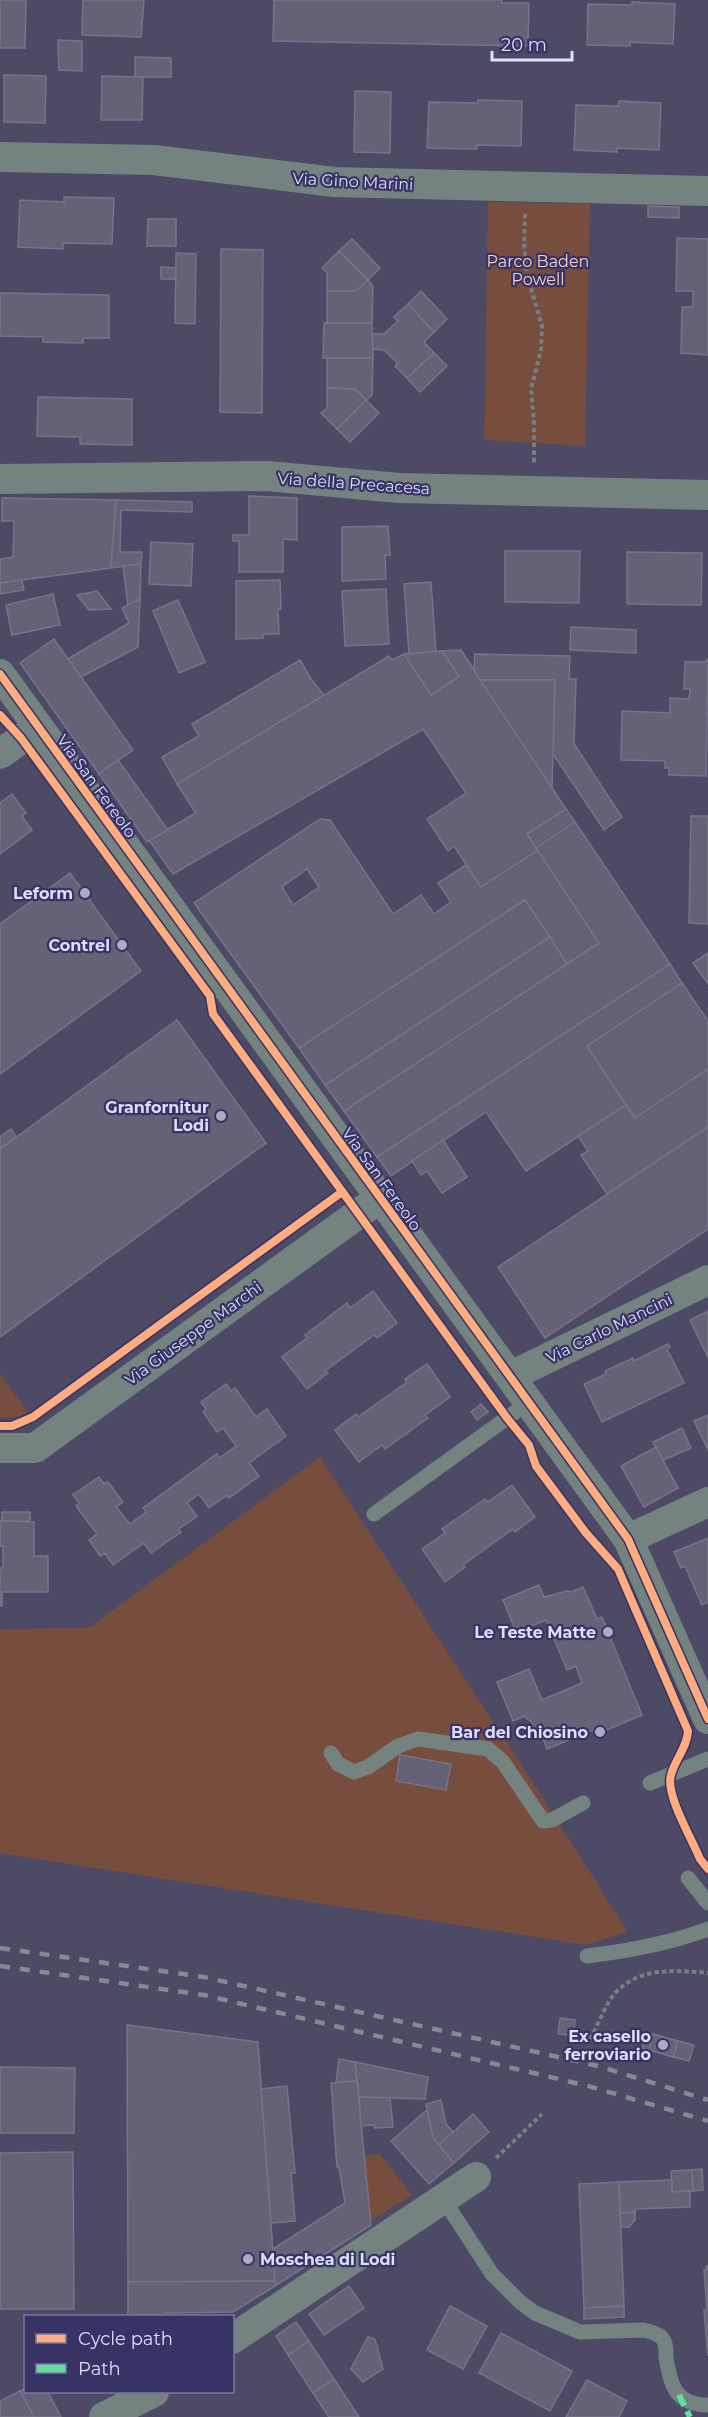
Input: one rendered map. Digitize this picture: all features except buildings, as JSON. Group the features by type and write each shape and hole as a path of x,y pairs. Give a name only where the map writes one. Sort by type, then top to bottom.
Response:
{"street":[{"name":"Via Gino Marini","path":"0,157 154,160 334,182 708,191"},
{"name":"Via della Precacesa","path":"0,479 267,476 399,488 708,495"},
{"name":"Via San Fereolo","path":"0,674 628,1539 708,1719"},
{"path":"0,754 38,727"},
{"name":"Via Giuseppe Marchi","path":"0,1448 35,1448 380,1198"},
{"name":"Via Carlo Mancini","path":"511,1376 708,1280"},
{"path":"628,1539 708,1502"},
{"path":"234,2338 442,2197 476,2177"},
{"path":"104,2417 150,2393"}],"lane":[{"path":"374,1514 529,1402"},
{"path":"331,1753 338,1764 354,1772 368,1767 407,1741 418,1739 488,1749 503,1762 543,1821 552,1820 583,1803"},
{"path":"650,1783 708,1759"},
{"path":"688,1878 708,1903"},
{"path":"587,1956 624,1952 684,1938 708,1929"},
{"path":"442,2197 492,2274 520,2302 536,2313 580,2332 644,2330 654,2332 662,2337 665,2344 669,2376 677,2393 692,2403 708,2405"}],"path":[{"path":"526,187 525,260 527,276 542,325 541,350 531,389 534,422 533,491"},
{"path":"590,2039 615,1993 643,1974 708,1972"},
{"path":"476,2177 542,2114"}],"green space":[{"name":"Parco Baden Powell","path":"488,202 590,204 585,446 484,440"},
{"path":"0,1374 28,1412 18,1417 0,1417"},
{"path":"320,1457 628,1932 586,1945 0,1853 0,1629 89,1628"},
{"path":"379,2153 412,2195 371,2221 364,2157"}],"railway":[{"path":"0,1948 204,1977 598,2066 708,2100"},
{"path":"0,1966 204,1995 588,2086 708,2121"}],"marked path":[{"path":"679,2395 690,2417"}],"cycle path":[{"path":"0,674 628,1539 708,1719"},
{"path":"0,715 21,738 210,996 213,1014 529,1445 536,1466 586,1533 618,1569 688,1731 670,1783 680,1817 700,1859 708,1869"},
{"path":"0,1426 12,1426 33,1417 342,1192"}],"place":[{"name":"Leform","path":"85,893"},
{"name":"Contrel","path":"122,945"},
{"name":"Granfornitur Lodi","path":"221,1116"},
{"name":"Le Teste Matte","path":"608,1632"},
{"name":"Bar del Chiosino","path":"600,1732"},
{"name":"Ex casello ferroviario","path":"663,2045"},
{"name":"Moschea di Lodi","path":"248,2259"}]}
